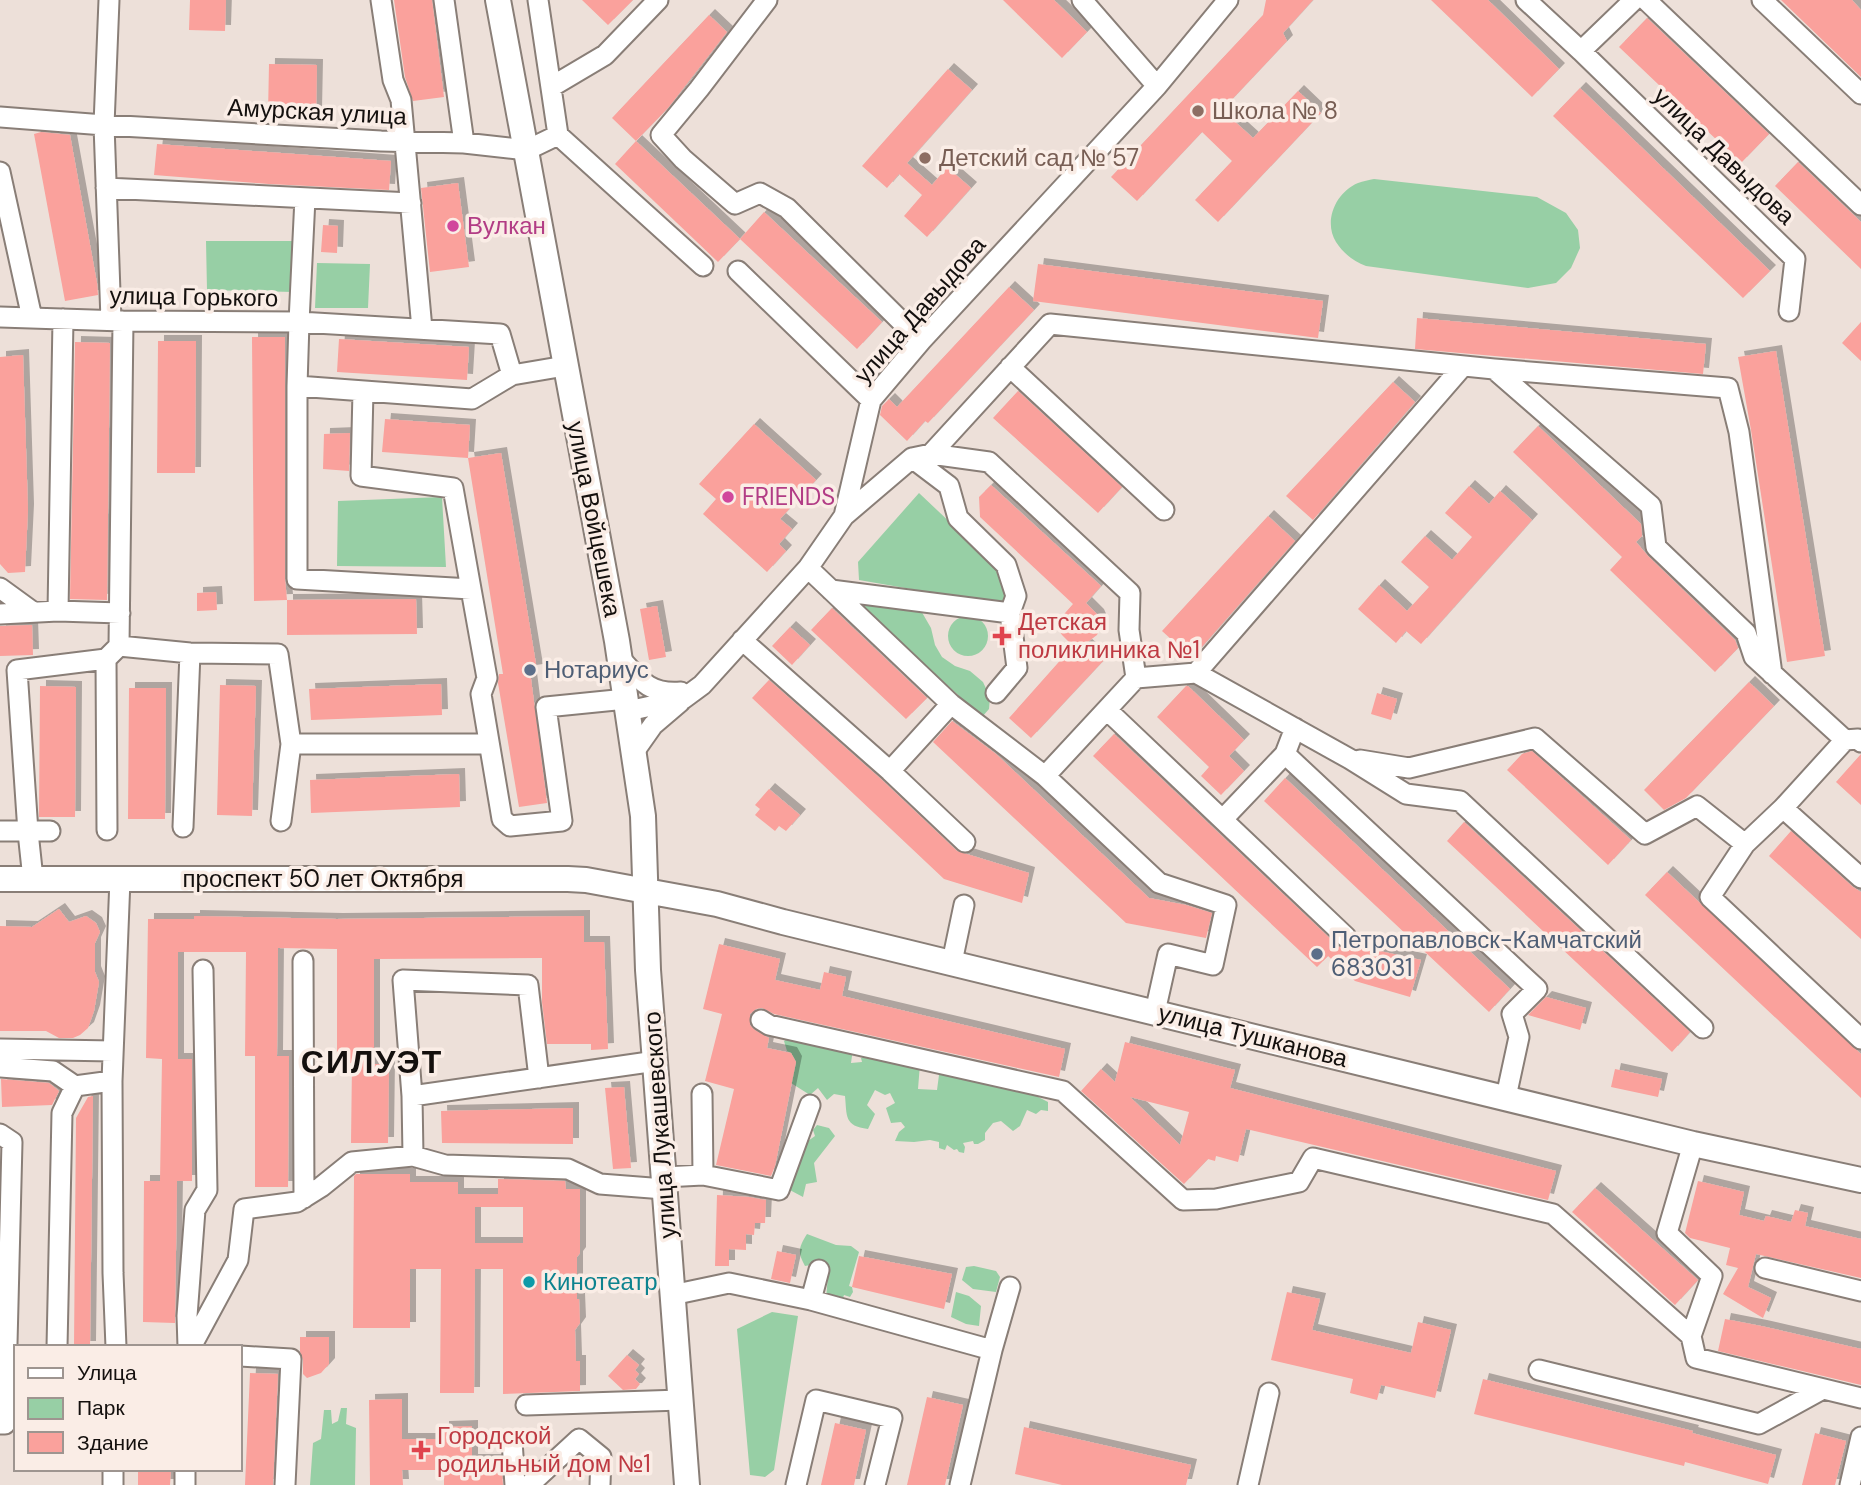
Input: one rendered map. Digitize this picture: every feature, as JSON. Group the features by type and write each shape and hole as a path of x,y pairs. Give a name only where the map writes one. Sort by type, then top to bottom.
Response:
{"main road":[{"name":"улица Войцешека","path":"498,0 627,705 643,816 646,890"},
{"name":"проспект 50 лет Октября","path":"0,879 568,879 646,890"},
{"name":"улица Тушканова","path":"646,890 717,904 1693,1144 1861,1180"},
{"name":"улица Лукашевского","path":"646,890 648,960 687,1485"}],"street":[{"path":"107,830 113,652 120,613 117,320 106,187 104,125 109,0"},
{"path":"381,0 393,80 401,100 422,329"},
{"path":"444,0 464,143"},
{"path":"538,0 558,135 702,266"},
{"path":"551,88 605,55 658,0"},
{"path":"767,0 661,135 683,159 734,204 760,194 787,208 921,341"},
{"path":"1082,0 1157,86"},
{"name":"улица Давыдова","path":"489,744 502,819 510,826 562,821 546,707 627,705 683,699 702,685 808,568 844,516 871,400 921,341 1157,86 1228,0"},
{"name":"улица Давыдова","path":"1526,0 1796,259 1788,311"},
{"path":"1581,51 1634,0"},
{"path":"1646,0 1861,205"},
{"path":"1762,0 1861,93"},
{"path":"0,117 104,125"},
{"name":"Амурская улица","path":"104,125 464,143 527,150"},
{"path":"527,150 558,135"},
{"path":"0,172 32,318"},
{"path":"106,187 411,203"},
{"path":"305,198 299,322 500,334 512,375"},
{"path":"738,271 871,400"},
{"name":"улица Горького","path":"0,317 299,322 298,579 471,589"},
{"path":"58,611 63,319"},
{"path":"844,516 922,456 1050,324 1494,369 1728,388 1739,432 1772,674"},
{"path":"298,386 472,399 512,375 565,366"},
{"path":"1196,673 1463,366"},
{"path":"1010,367 1164,510"},
{"path":"1494,369 1651,506 1656,547 1746,633 1754,657 1853,741 1745,844 1710,897 1861,1038"},
{"path":"291,744 489,744 481,694 487,678 453,488 361,476 363,391"},
{"path":"922,456 949,486 958,518 1006,565 1016,596 1010,613 1017,668 996,693"},
{"path":"922,456 989,462 1130,593 1129,630 1136,678"},
{"path":"808,568 951,704 1045,776 1159,883 1226,905 1213,965 1168,954 1155,1012"},
{"path":"0,588 33,612"},
{"path":"831,590 1010,613"},
{"path":"0,614 58,611 120,613"},
{"path":"742,640 890,771 965,842"},
{"path":"33,879 9,670 113,652 278,654 291,744 281,821"},
{"path":"183,827 190,653"},
{"path":"619,657 644,684 655,690 668,693 692,690 702,685"},
{"path":"1045,776 1136,678 1196,673 1350,759 1406,794 1460,801 1703,1028"},
{"path":"634,752 653,725 683,699"},
{"path":"890,771 951,704"},
{"path":"1107,710 1346,936"},
{"path":"1223,819 1285,754 1295,728"},
{"path":"1350,759 1409,768 1535,738 1645,834 1698,806 1745,844"},
{"path":"1285,754 1537,989 1513,1014 1519,1037 1506,1097"},
{"path":"1783,808 1861,878"},
{"path":"0,831 50,831"},
{"path":"116,1345 111,1081 120,879"},
{"path":"952,962 964,905"},
{"path":"303,961 304,1198"},
{"path":"190,1345 187,1316 195,1210 208,1190 203,970"},
{"path":"413,1156 412,1096 403,980 527,985 539,1078"},
{"path":"761,1020 769,1026 1063,1091 1183,1200 1216,1199 1299,1182 1312,1158 1553,1214 1691,1336"},
{"path":"0,1049 113,1051"},
{"path":"412,1096 656,1061"},
{"path":"0,1067 53,1071 75,1086 111,1081"},
{"path":"57,1345 62,1113 75,1086"},
{"path":"702,1094 703,1175"},
{"path":"191,1345 238,1260 244,1209 296,1202 321,1187 352,1162 413,1156 445,1165 568,1169 600,1184 664,1183 703,1175 779,1190 810,1105"},
{"path":"0,1134 12,1142 7,1415"},
{"path":"1693,1144 1667,1233 1712,1276 1691,1336 1696,1359 1861,1398"},
{"path":"1765,1268 1861,1292"},
{"path":"811,1300 819,1270"},
{"path":"672,1295 729,1283 811,1300 992,1350"},
{"path":"962,1485 992,1350 1010,1287"},
{"path":"242,1356 291,1359 285,1485"},
{"path":"1539,1370 1759,1424 1822,1389"},
{"path":"1248,1485 1269,1392"},
{"path":"796,1485 816,1399 892,1418 875,1485"},
{"path":"526,1405 681,1400"},
{"path":"1850,1485 1861,1437"},
{"path":"529,1485 579,1439 601,1457 600,1485"},
{"path":"512,1441 514,1485"}],"green space":[{"path":"1374,179 1537,197 1566,213 1578,230 1580,248 1571,268 1556,283 1528,288 1366,266 1353,260 1336,242 1332,234 1331,216 1343,193 1358,183"},
{"path":"206,241 294,241 293,292 207,290"},
{"path":"317,263 370,264 368,308 315,308"},
{"path":"919,493 993,563 1010,599 997,604 859,580 858,562"},
{"path":"442,497 446,567 337,566 338,501"},
{"path":"872,601 920,609 942,657 955,666 970,671 983,682 990,697 989,709 982,717 860,605"},
{"path":"968,616 982,622 988,636 982,650 968,656 954,650 948,636 954,622"},
{"path":"794,1035 853,1049 851,1063 862,1062 861,1058 866,1056 920,1064 918,1089 937,1090 939,1075 946,1071 994,1079 1001,1088 1011,1083 1048,1102 1048,1111 1041,1110 1036,1114 1027,1110 1020,1126 1013,1131 1001,1121 993,1123 985,1133 985,1140 978,1144 973,1141 963,1143 964,1153 947,1145 945,1150 939,1148 939,1142 930,1140 895,1141 905,1127 901,1122 891,1123 886,1108 895,1103 890,1093 885,1095 875,1090 867,1105 875,1114 868,1129 860,1128 848,1119 845,1096 834,1094 827,1100 818,1088 810,1095 791,1083 796,1062 787,1051 784,1041"},
{"path":"817,1125 829,1128 835,1136 814,1163 817,1182 806,1184 803,1197 786,1188 802,1139 808,1141 815,1136 813,1130"},
{"path":"807,1234 836,1245 851,1246 859,1252 849,1286 853,1292 850,1297 844,1295 841,1304 826,1299 828,1275 816,1264 805,1266 802,1261 800,1250"},
{"path":"966,1267 996,1271 1000,1277 996,1292 973,1289 962,1280"},
{"path":"956,1292 969,1296 981,1306 979,1326 951,1317"},
{"path":"772,1312 798,1316 774,1470 765,1477 750,1475 737,1329"},
{"path":"341,1408 347,1408 346,1424 356,1428 355,1485 310,1485 313,1443 321,1439 324,1410 331,1410 332,1424 338,1421"}],"building":[{"path":"190,0 226,0 225,31 189,30"},
{"path":"394,0 432,0 444,97 413,101 405,77"},
{"path":"582,0 633,0 608,25"},
{"path":"1003,0 1054,0 1087,32 1062,58"},
{"name":"Школа № 8","path":"1266,0 1313,0 1283,33 1287,41 1222,110 1253,138 1298,91 1321,113 1218,222 1195,200 1232,161 1202,132 1137,201 1111,177 1263,15"},
{"path":"1431,0 1488,0 1559,69 1532,97"},
{"path":"1781,0 1852,0 1861,10 1861,77"},
{"path":"709,15 727,32 668,108 636,141 612,118"},
{"path":"1647,18 1769,134 1741,163 1619,47"},
{"path":"269,64 317,65 316,115 268,114"},
{"path":"948,69 972,90 907,163 932,185 947,167 971,188 927,237 904,216 922,195 899,174 887,188 862,166"},
{"path":"1580,88 1770,271 1743,298 1553,116"},
{"path":"41,132 70,135 98,295 65,301 34,134"},
{"path":"636,141 740,239 718,262 615,164"},
{"path":"157,144 391,161 389,190 154,175"},
{"path":"1798,162 1861,222 1861,269 1775,186"},
{"path":"458,183 469,267 430,272 421,188"},
{"path":"764,212 882,322 857,349 740,239"},
{"path":"323,225 338,226 337,253 321,252"},
{"path":"1038,264 1323,301 1318,338 1033,301"},
{"path":"1009,287 1034,310 928,423 925,421 907,441 880,415 882,406 889,399 897,407"},
{"path":"1417,318 1706,344 1703,374 1415,349"},
{"path":"1861,322 1861,361 1842,343"},
{"path":"252,337 285,337 287,600 254,601"},
{"path":"339,339 469,347 467,380 337,372"},
{"path":"158,341 196,341 195,473 157,473"},
{"path":"75,342 110,343 107,600 70,599"},
{"path":"1776,351 1825,656 1787,662 1738,357"},
{"path":"23,355 28,510 25,572 8,573 0,564 0,357"},
{"path":"1393,382 1415,402 1313,520 1286,496"},
{"path":"1018,391 1122,487 1098,513 993,418"},
{"path":"385,419 470,425 468,458 382,452"},
{"path":"754,424 816,480 780,519 792,529 779,544 786,551 767,572 703,514 716,499 699,484"},
{"path":"1538,426 1641,524 1642,536 1636,542 1735,640 1738,648 1715,672 1610,570 1622,557 1513,452"},
{"path":"350,433 349,471 323,469 324,434"},
{"path":"501,453 537,670 530,671 547,803 519,807 498,683 499,674 503,674 468,458"},
{"path":"991,485 1101,586 1086,603 1098,615 1100,628 1097,635 1085,644 1104,660 1031,738 1009,718 1073,646 1058,629 1058,621 1073,604 980,517 979,497"},
{"path":"1469,486 1489,504 1500,491 1532,520 1421,644 1406,631 1396,643 1358,609 1379,585 1407,611 1429,587 1401,562 1425,536 1452,560 1472,537 1445,513"},
{"path":"1268,516 1295,541 1192,658 1162,631"},
{"path":"216,592 217,610 197,611 197,593"},
{"path":"416,599 417,634 287,635 287,600"},
{"path":"657,606 666,657 649,660 640,609"},
{"path":"832,608 927,698 906,719 811,630"},
{"path":"32,625 33,655 0,656 0,626"},
{"path":"790,627 810,645 792,665 772,646"},
{"path":"769,680 957,851 1029,873 1022,903 944,879 752,698"},
{"path":"1749,682 1774,706 1686,798 1664,810 1644,790"},
{"path":"441,684 442,715 311,720 309,689"},
{"path":"220,685 256,686 252,816 217,815"},
{"path":"40,686 76,687 75,817 39,817"},
{"path":"1186,686 1244,740 1229,756 1244,771 1221,795 1201,776 1209,767 1157,717"},
{"path":"129,688 166,688 165,819 128,819"},
{"path":"1377,693 1397,699 1391,720 1371,714"},
{"path":"952,721 996,754 1149,898 1212,913 1206,938 1126,923 933,742"},
{"path":"1114,734 1338,946 1350,948 1358,940 1366,948 1421,960 1410,997 1355,981 1328,956 1317,967 1093,756"},
{"path":"1532,751 1631,840 1608,865 1507,770 1522,754"},
{"path":"1861,754 1861,805 1836,782"},
{"path":"459,774 460,807 311,813 310,780"},
{"path":"1285,778 1510,989 1489,1012 1264,801"},
{"path":"769,789 800,815 786,831 779,826 775,831 755,815 760,809 755,805"},
{"path":"1464,822 1690,1032 1672,1052 1447,841"},
{"path":"1791,831 1861,892 1861,939 1769,856"},
{"path":"1667,872 1861,1054 1861,1098 1645,895"},
{"path":"59,909 69,922 86,916 96,923 100,932 95,943 95,972 99,982 88,1028 73,1038 59,1038 46,1031 0,1031 0,926 32,927"},
{"path":"194,916 337,919 584,916 584,942 604,942 608,1049 591,1050 591,1044 547,1044 542,1002 542,958 374,959 374,1064 389,1064 388,1143 351,1143 352,1063 337,1063 337,949 278,948 277,1056 289,1056 288,1187 255,1187 255,1056 245,1056 246,952 178,952 178,1059 192,1059 192,1181 177,1181 175,1323 143,1322 144,1181 160,1181 162,1059 146,1058 148,919 194,919"},
{"path":"719,944 780,959 775,980 820,990 824,972 846,977 842,996 1065,1049 1059,1077 774,1014 762,1008 756,1009 750,1014 750,1025 769,1038 767,1048 791,1053 796,1062 775,1166 771,1176 716,1165 734,1089 705,1081 722,1014 703,1009"},
{"path":"1546,997 1586,1008 1580,1030 1528,1015"},
{"path":"1125,1042 1235,1070 1230,1088 1556,1171 1548,1200 1246,1129 1238,1162 1216,1156 1215,1161 1208,1159 1184,1184 1081,1091 1101,1069 1115,1082","holes":["1130,1097 1189,1112 1180,1145"]},
{"path":"1615,1069 1662,1079 1658,1097 1611,1087"},
{"path":"1,1079 49,1083 59,1091 52,1105 2,1107"},
{"path":"624,1087 631,1168 613,1169 605,1088"},
{"path":"93,1096 90,1345 74,1345 76,1118 88,1097"},
{"path":"573,1108 573,1144 442,1143 441,1111"},
{"path":"410,1174 410,1182 458,1182 458,1194 498,1194 498,1179 565,1181 566,1189 580,1189 577,1299 580,1323 575,1330 576,1361 580,1361 580,1391 503,1394 503,1269 475,1269 474,1393 440,1393 441,1269 410,1269 410,1328 353,1328 354,1176","holes":["475,1207 523,1207 523,1243 475,1243"]},
{"path":"1698,1181 1744,1192 1739,1215 1764,1221 1766,1216 1791,1222 1795,1210 1808,1213 1805,1226 1861,1239 1861,1278 1756,1254 1748,1287 1771,1298 1763,1318 1723,1294 1738,1268 1726,1265 1730,1248 1690,1238 1685,1233"},
{"path":"1595,1188 1698,1280 1675,1305 1572,1212"},
{"path":"717,1195 766,1200 765,1223 755,1223 754,1235 746,1234 746,1250 729,1249 729,1266 715,1266"},
{"path":"777,1251 796,1255 790,1283 771,1279"},
{"path":"859,1256 952,1274 944,1309 852,1287"},
{"path":"1287,1292 1320,1299 1312,1330 1411,1353 1418,1322 1451,1330 1435,1398 1381,1385 1377,1400 1350,1393 1353,1379 1271,1360"},
{"path":"1725,1319 1861,1349 1861,1385 1718,1351"},
{"path":"300,1337 329,1337 329,1364 321,1373 307,1378 303,1374"},
{"path":"627,1355 639,1365 635,1370 639,1374 635,1379 640,1384 636,1389 623,1390 608,1376"},
{"path":"250,1373 278,1374 273,1485 245,1485"},
{"path":"1483,1379 1693,1431 1692,1433 1776,1455 1768,1484 1685,1462 1684,1466 1474,1414"},
{"path":"927,1397 963,1405 945,1485 907,1485"},
{"name":"Городской родильный дом №1","path":"402,1399 402,1439 443,1439 443,1427 472,1426 472,1460 501,1460 503,1485 444,1485 444,1470 402,1470 403,1485 370,1485 369,1400"},
{"path":"835,1423 866,1430 854,1485 821,1485"},
{"path":"1024,1427 1191,1465 1186,1485 1062,1485 1015,1474"},
{"path":"1815,1433 1846,1441 1835,1485 1802,1485"},
{"path":"138,1471 171,1471 170,1485 138,1485"}],"place":[{"name":"Школа № 8","path":"1198,111"},
{"name":"Детский сад № 57","path":"925,158"},
{"name":"Вулкан","path":"453,226"},
{"name":"FRIENDS","path":"728,497"},
{"name":"Детская поликлиника №1","path":"1002,636"},
{"name":"Нотариус","path":"530,670"},
{"name":"Петропавловск-Камчатский 683031","path":"1317,954"},
{"name":"Кинотеатр","path":"529,1282"},
{"name":"Городской родильный дом №1","path":"421,1450"}],"district":[{"name":"СИЛУЭТ","path":"372,1062"}]}
